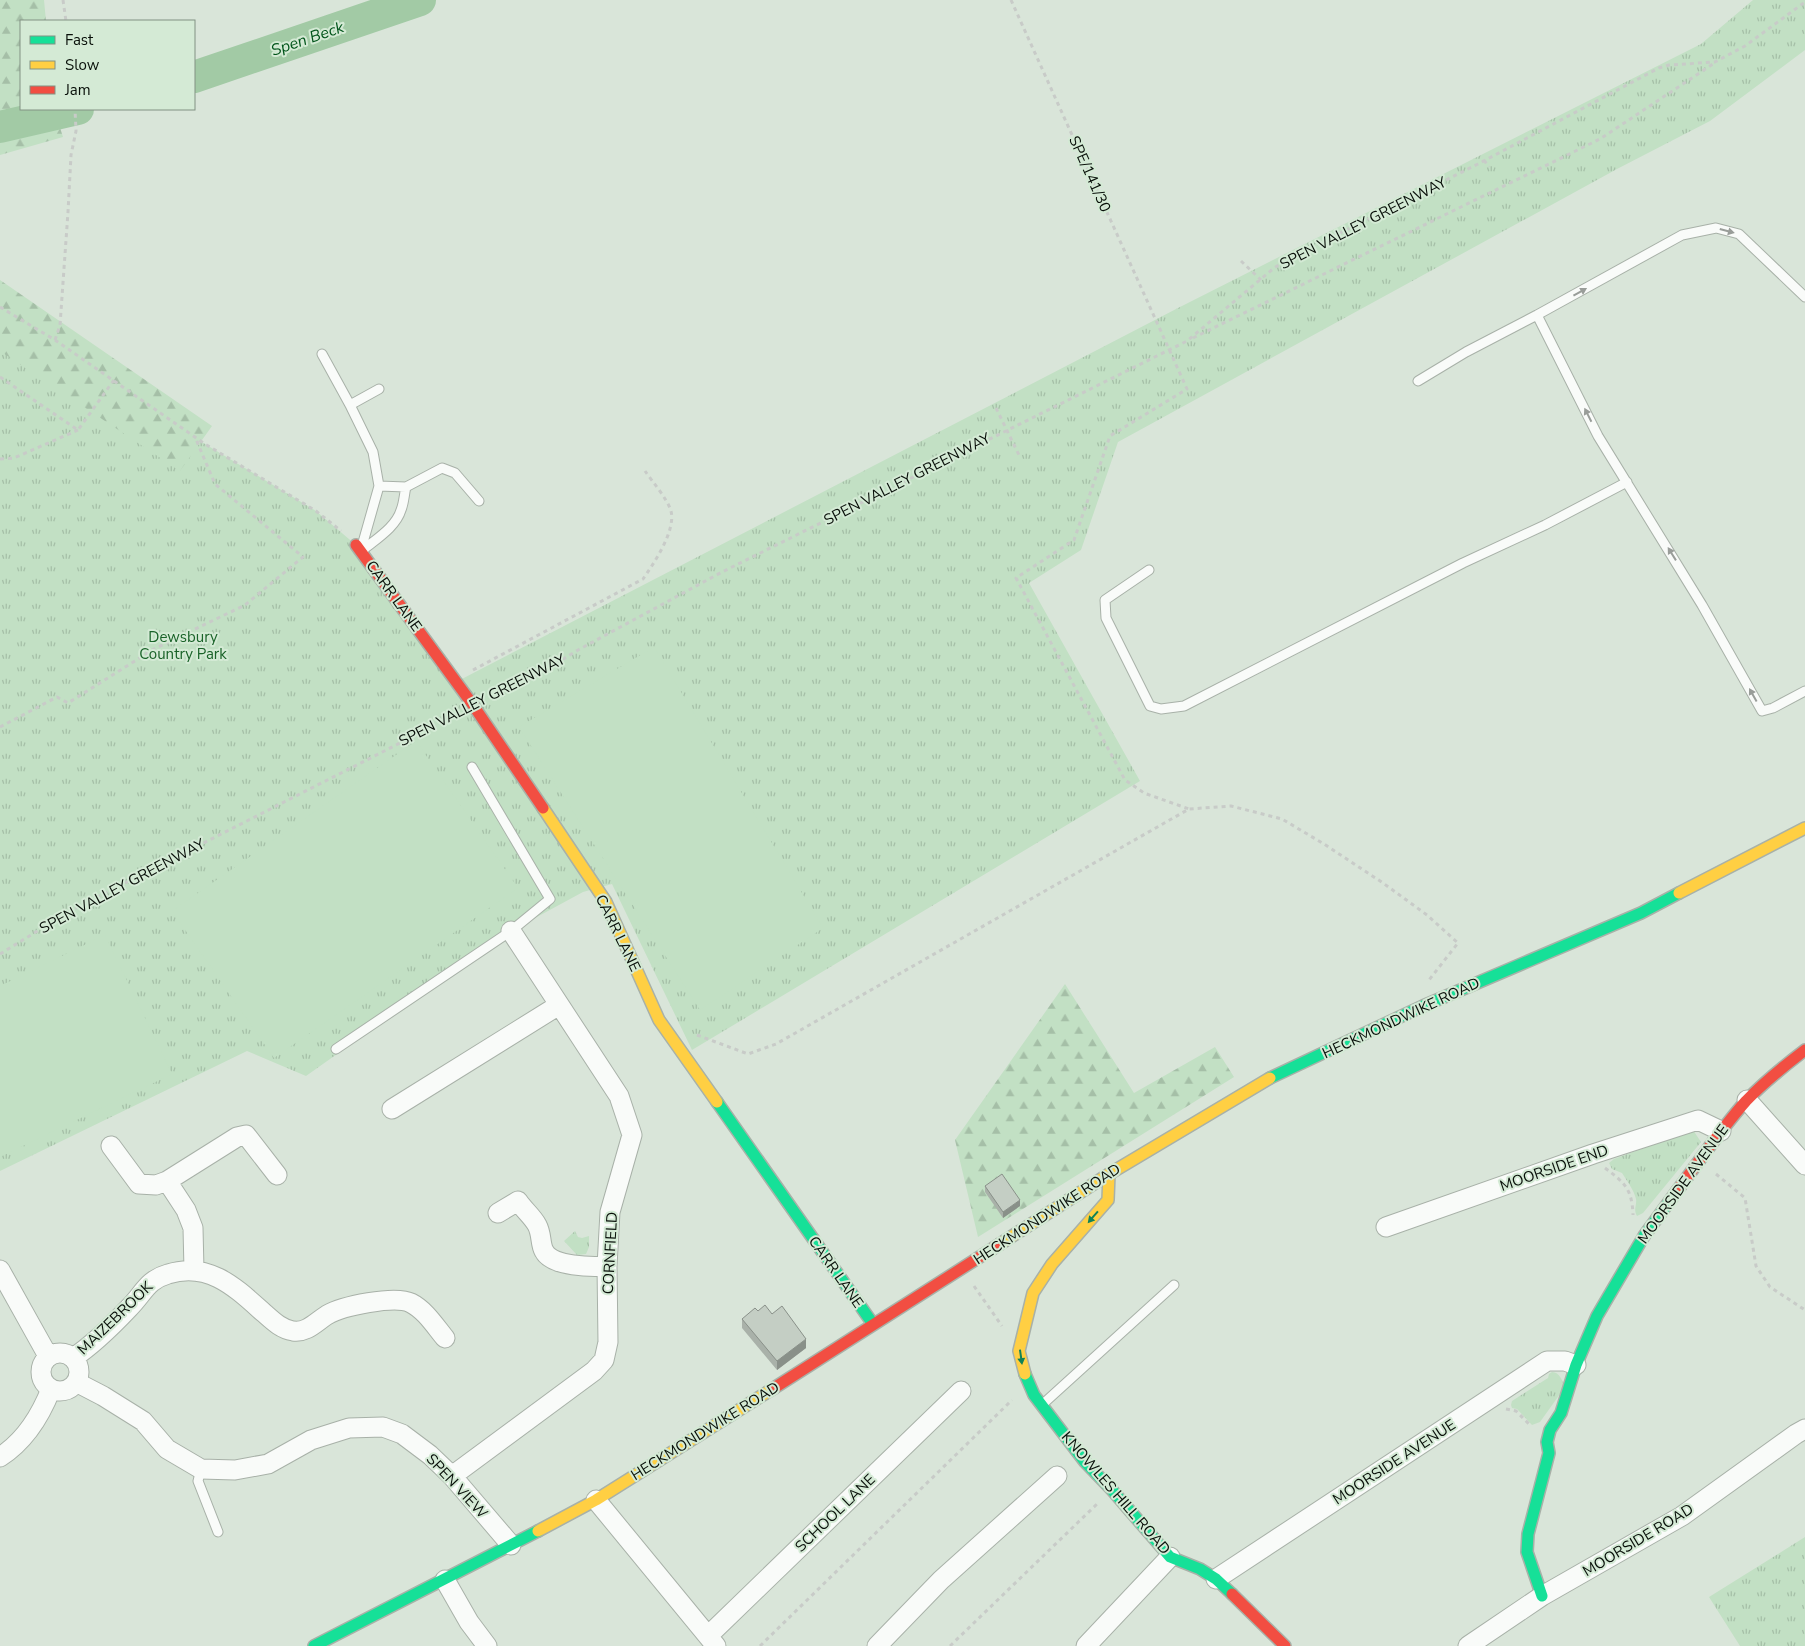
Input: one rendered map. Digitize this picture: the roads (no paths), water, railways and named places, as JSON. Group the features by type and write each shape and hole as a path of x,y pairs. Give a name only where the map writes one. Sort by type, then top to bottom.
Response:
{"street":[{"name":"CARR LANE","path":"359,548 473,705 606,902 659,1020 873,1324"},
{"name":"HECKMONDWIKE ROAD","path":"314,1646 445,1580 596,1500 1109,1174 1260,1083 1423,1006 1642,913 1805,828"},
{"name":"CORNFIELD","path":"452,1476 594,1371 604,1360 608,1342 607,1266 610,1212 632,1135 619,1096 511,931"},
{"path":"392,1109 559,1005"},
{"name":"MOORSIDE AVENUE","path":"1542,1596 1527,1552 1528,1534 1549,1453 1547,1442 1550,1430 1561,1414 1576,1365 1597,1316 1644,1236 1721,1131 1747,1100 1776,1072 1805,1050"},
{"path":"1747,1100 1805,1165"},
{"name":"MOORSIDE END","path":"1386,1227 1593,1154 1698,1120 1721,1131"},
{"path":"111,1146 139,1184 156,1185 166,1181 237,1137 246,1135 277,1175"},
{"name":"KNOWLES HILL ROAD","path":"1109,1174 1108,1200 1052,1264 1033,1293 1019,1351 1022,1368 1042,1405 1085,1462 1170,1557 1200,1569 1216,1579 1285,1646"},
{"path":"166,1181 186,1210 193,1228 194,1270"},
{"path":"498,1212 518,1201 539,1228 547,1255 576,1266 607,1266"},
{"path":"0,1270 48,1356"},
{"name":"MAIZEBROOK","path":"73,1358 90,1346 131,1306 150,1282 169,1274 194,1270 214,1274 234,1288 278,1325 294,1331 307,1329 340,1309 396,1300 410,1302 420,1308 445,1338"},
{"path":"61,1353 73,1358 79,1370 76,1382 72,1387 62,1391 51,1389 46,1385 40,1374 44,1361 48,1356 61,1353"},
{"name":"MOORSIDE AVENUE","path":"1216,1579 1547,1361 1565,1361 1576,1365"},
{"path":"76,1382 103,1396 142,1421 167,1448 201,1469"},
{"path":"0,1457 29,1432 44,1407 51,1389"},
{"name":"SCHOOL LANE","path":"596,1500 712,1640 961,1391"},
{"name":"SPEN VIEW","path":"201,1469 235,1470 268,1464 311,1440 349,1428 383,1427 402,1434 430,1455 452,1476 511,1545"},
{"name":"MOORSIDE ROAD","path":"1468,1646 1542,1596 1682,1516 1805,1429"},
{"path":"877,1646 941,1580 1057,1476"},
{"path":"1086,1646 1170,1557"},
{"path":"445,1580 469,1622 487,1646"}],"lane":[{"path":"1418,381 1466,352 1682,235 1716,228 1738,234 1805,297"},
{"path":"1537,315 1598,436 1702,604 1762,711 1774,708 1805,691"},
{"path":"322,354 373,452 379,486 359,548"},
{"path":"350,405 379,389"},
{"path":"379,486 406,487 442,468 455,473 479,501"},
{"path":"1149,570 1105,600 1106,618 1150,706 1161,710 1184,706 1463,563 1545,525 1627,482"},
{"path":"359,548 385,532 395,521 401,512 406,487"},
{"path":"336,1050 511,931 550,899 472,767"},
{"path":"1042,1405 1174,1285"},
{"path":"201,1469 198,1481 218,1532"}],"waterway":[{"name":"Spen Beck","path":"195,77 420,0"},
{"name":"Spen Beck","path":"0,127 74,110"}],"park label":[{"name":"Dewsbury Country Park","path":"183,646"}]}
